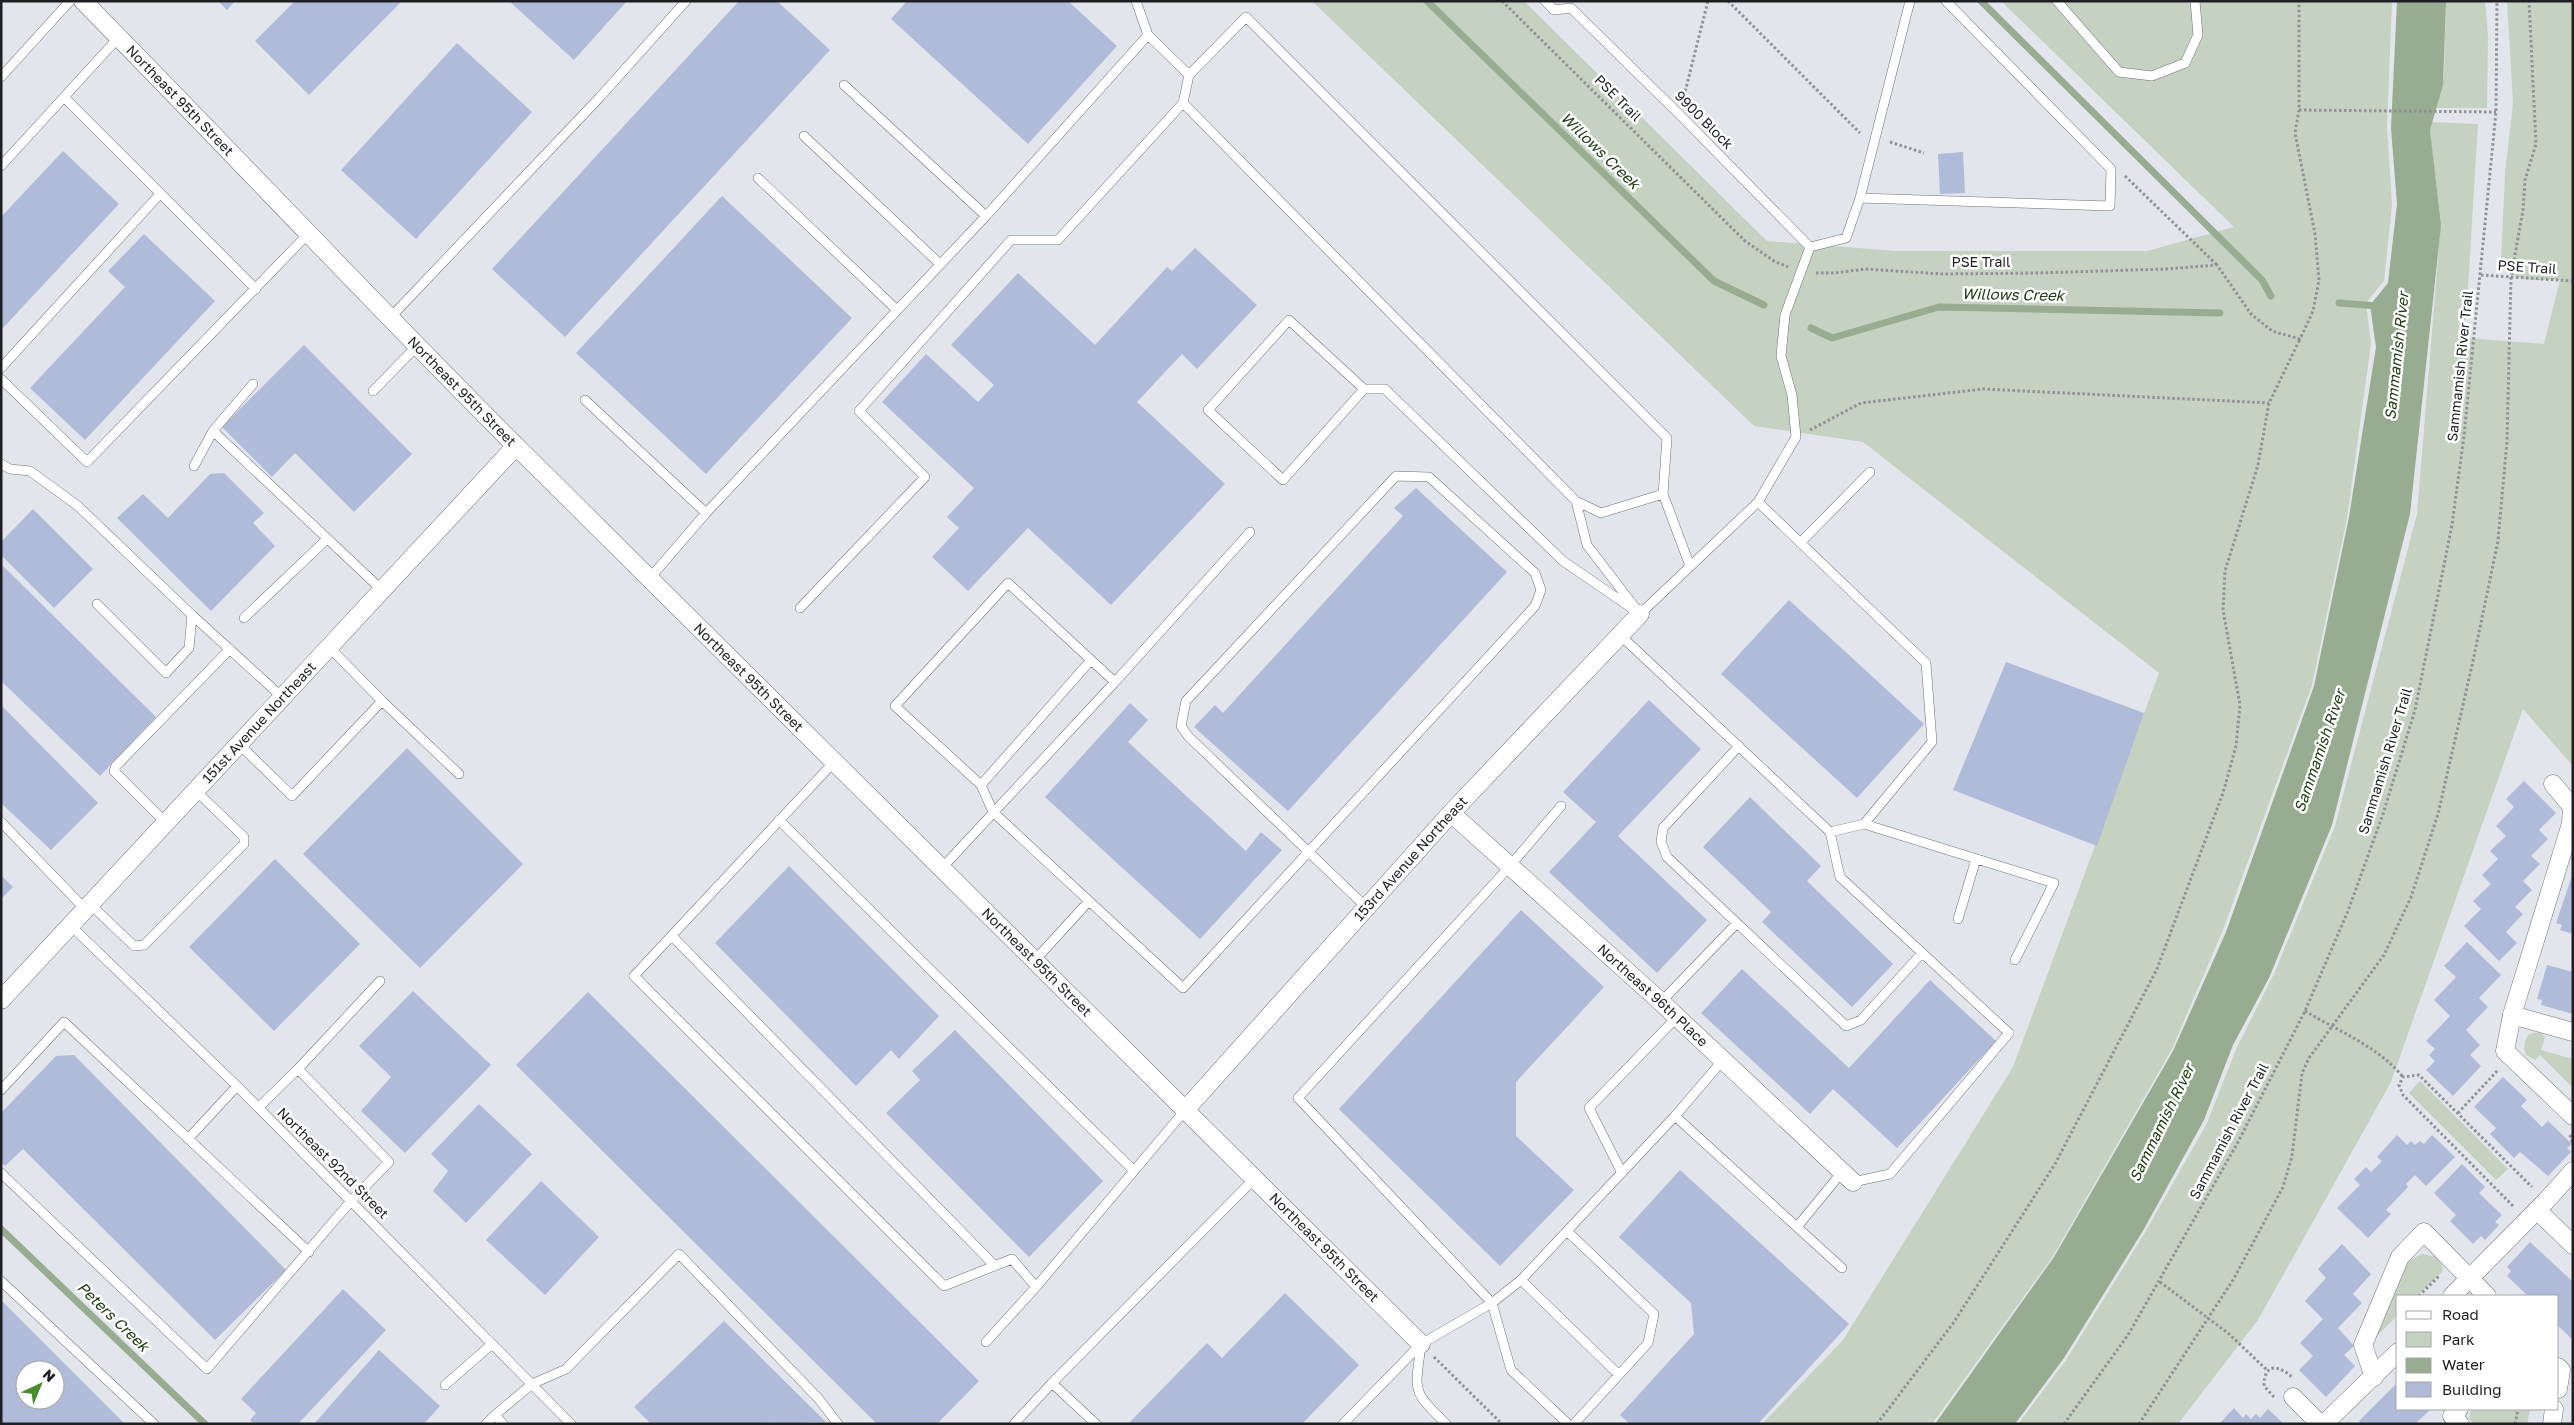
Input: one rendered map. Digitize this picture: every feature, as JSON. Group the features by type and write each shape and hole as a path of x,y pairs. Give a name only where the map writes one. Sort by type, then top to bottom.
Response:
{"street":[{"name":"Northeast 95th Street","path":"83,1 516,446 941,869 1187,1108 1422,1344"},
{"name":"151st Avenue Northeast","path":"1,1000 516,446"},
{"name":"153rd Avenue Northeast","path":"1187,1108 1451,813 1640,614"},
{"path":"2553,784 2572,808 2571,824 2512,1014 2505,1051 2573,1116"},
{"name":"Northeast 96th Place","path":"1451,813 1661,1002 1848,1177"},
{"path":"2512,1014 2573,1032"},
{"path":"2453,1295 2573,1171"},
{"path":"2537,1210 2573,1245"},
{"path":"2374,1377 2363,1345 2400,1257 2424,1232 2486,1295"},
{"path":"2324,1424 2396,1354"},
{"path":"2559,1368 2561,1370 2559,1383"},
{"path":"2294,1389 2320,1424"},
{"path":"2459,1410 2452,1416 2460,1424"},
{"path":"2552,1424 2554,1410"}],"lane":[{"path":"1,77 70,1"},
{"path":"390,318 600,97 686,1"},
{"path":"1136,1 1148,35 1189,75"},
{"path":"1545,1 1554,10 1571,8 1578,1"},
{"path":"1640,614 1758,502 1796,437 1792,395 1781,356 1785,316 1810,247 1846,238 1860,198 1910,1"},
{"path":"1860,198 2110,206 2111,169 1946,1"},
{"path":"2057,1 2119,72 2152,76 2185,63 2198,35 2195,1"},
{"name":"9900 Block","path":"1571,8 1810,247"},
{"path":"800,608 925,477 858,411 1011,240 1058,240 1183,103 1189,75 1246,17 1667,438 1663,494 1690,566"},
{"path":"650,578 706,513 986,216 1148,35"},
{"path":"1,166 119,37"},
{"path":"844,85 986,216"},
{"path":"64,97 256,289"},
{"path":"1183,103 1576,501 1601,513 1663,494"},
{"path":"804,136 940,264"},
{"path":"758,178 897,310"},
{"path":"1,368 160,194"},
{"path":"1,378 87,462 308,234"},
{"path":"1364,389 1282,480 1208,410 1289,320 1364,389 1384,389 1563,561 1640,614"},
{"path":"373,391 417,346"},
{"path":"194,466 213,431 253,384"},
{"path":"585,400 706,513"},
{"path":"213,431 383,591"},
{"path":"1,464 10,469 30,471 78,506 192,615 282,697"},
{"path":"1800,543 1870,472"},
{"path":"1114,682 1008,583 895,706 981,785 993,812 1183,988 1308,852 1535,606 1541,590 1535,573 1429,477 1396,476 1186,701 1181,726 1188,736 1308,852 1367,908"},
{"path":"1576,501 1587,545 1640,614"},
{"path":"1758,502 1926,663 1932,742 1864,824"},
{"path":"941,869 1250,532"},
{"path":"244,618 327,539"},
{"path":"97,604 166,672 189,648 192,615"},
{"path":"1620,635 1830,832 1840,877 2009,1033 1890,1174 1848,1177 1797,1227"},
{"path":"330,648 382,701 459,774"},
{"path":"166,823 114,771 116,766 230,649"},
{"path":"981,785 1091,660"},
{"path":"239,744 292,796 382,701"},
{"path":"1739,746 1663,828 1661,834 1667,857 1846,1026 1861,1020 1922,952"},
{"path":"834,762 634,976 944,1286 1012,1259 1036,1287"},
{"path":"1,822 89,907 134,946 144,945 244,844 244,837 196,791"},
{"path":"1561,806 1510,866 1298,1098 1492,1302 1511,1370 1568,1424"},
{"path":"779,820 1134,1171"},
{"path":"1830,832 1864,824 2054,883 2015,960"},
{"path":"1958,919 1976,859"},
{"path":"1035,960 1089,901"},
{"path":"1661,1002 1737,923"},
{"name":"Northeast 92nd Street","path":"71,926 259,1107 571,1424"},
{"path":"672,936 995,1266"},
{"path":"259,1107 298,1069 380,981"},
{"path":"1622,1173 1590,1108 1677,1017"},
{"path":"1,1090 64,1022 309,1252"},
{"path":"1343,1424 1422,1344 1492,1302 1521,1280 1675,1116 1723,1060"},
{"path":"1,1173 208,1369 351,1201 389,1162 298,1069"},
{"path":"188,1139 237,1086"},
{"path":"986,1342 1036,1287 1187,1108"},
{"path":"1675,1116 1842,1268"},
{"path":"1014,1424 1052,1383 1255,1178"},
{"path":"1567,1231 1654,1314 1648,1343 1574,1424"},
{"path":"486,1424 494,1415 532,1384 566,1369 679,1254 818,1398 838,1424"},
{"path":"1521,1280 1619,1375"},
{"path":"1,1281 154,1424"},
{"path":"445,1385 492,1344"},
{"path":"1422,1344 1416,1386 1422,1400 1446,1424"},
{"path":"1052,1383 1096,1424"},
{"path":"494,1415 503,1424"}],"path":[{"name":"PSE Trail","path":"1502,1 1746,241 1774,261 1801,272 1835,273 1865,269 1942,274 2038,273 2166,269 2217,265"},
{"path":"1679,114 1708,1"},
{"path":"1728,1 1860,133 1924,152"},
{"path":"1877,1424 1954,1322 2055,1164 2157,969 2223,793 2236,746 2240,705 2223,610 2225,571 2258,465 2269,403 2313,312 2319,280 2315,234 2295,133 2299,110 2299,1"},
{"name":"Sammamish River Trail","path":"2064,1424 2128,1335 2160,1282 2237,1144 2306,1011 2348,911 2383,814 2415,710 2452,525 2481,275 2496,112 2498,1"},
{"path":"2139,1424 2233,1280 2283,1186 2292,1156 2302,1073 2309,1058 2333,1028 2384,955 2411,897 2438,814 2498,541 2507,441 2511,277 2523,210 2525,180 2536,144 2529,1"},
{"path":"2299,110 2496,112"},
{"path":"2111,169 2130,178 2217,265 2251,314 2272,331 2300,338"},
{"name":"PSE Trail","path":"2481,275 2573,281"},
{"path":"1796,437 1861,403 1983,389 2269,403"},
{"path":"2306,1011 2380,1055 2393,1065 2403,1077"},
{"path":"2458,1113 2510,1057"},
{"path":"2403,1077 2419,1075 2536,1191"},
{"path":"2403,1077 2399,1085 2403,1094 2518,1210"},
{"path":"2420,1295 2444,1272"},
{"path":"2160,1282 2209,1317 2268,1371 2275,1367 2283,1369 2294,1389"},
{"path":"1422,1344 1502,1424"},
{"path":"2515,1424 2518,1410"}],"green space":[{"path":"1312,1 1524,1 1767,241 1896,251 2147,251 2234,227 2001,1 2392,1 2387,125 2392,205 2384,281 2366,303 2371,344 2347,518 2312,685 2223,930 2172,1049 2053,1256 1932,1424 1762,1424 1843,1340 2013,1067 2159,673 1863,442 1754,426"},
{"path":"2446,1 2485,1 2488,36 2487,108 2436,108 2444,75"},
{"path":"2507,1 2573,1 2573,766 2523,709 2391,1082 2258,1320 2178,1424 2018,1424 2066,1360 2146,1231 2207,1123 2237,1047 2274,974 2335,826 2417,514 2440,234 2430,130 2432,122 2478,124 2465,338 2544,344 2560,280 2534,280 2518,277 2511,274 2505,268 2501,260 2505,173 2513,103"},
{"path":"2540,1032 2545,1037 2541,1050 2573,1059 2573,1088 2540,1055 2535,1060 2526,1055 2524,1046 2527,1037 2529,1034"},
{"path":"2420,1081 2508,1169 2496,1180 2409,1093"},
{"path":"2422,1254 2437,1257 2443,1267 2442,1272 2418,1295 2396,1295 2396,1317 2376,1337 2403,1268 2410,1260"},
{"path":"2471,1410 2530,1410 2527,1424 2473,1424 2469,1418"}],"water":[{"name":"Sammamish River","path":"2397,1 2446,1 2443,85 2430,130 2441,226 2410,514 2332,825 2269,978 2233,1045 2204,1120 2144,1229 2064,1358 2015,1424 1935,1424 2054,1257 2173,1051 2226,932 2314,686 2349,517 2376,347 2370,305 2388,283 2397,204 2391,128"}],"building":[{"path":"218,1 235,1 227,10"},
{"path":"295,1 402,1 309,95 255,41"},
{"path":"509,1 627,1 574,60"},
{"path":"739,1 777,1 830,50 565,337 492,269"},
{"path":"907,1 1068,1 1117,46 1028,144 891,19"},
{"path":"457,43 532,112 416,239 341,170"},
{"path":"63,151 119,204 1,330 1,217"},
{"path":"1963,152 1965,193 1940,194 1938,154"},
{"path":"722,196 852,318 706,474 576,353"},
{"path":"144,234 215,301 85,440 30,388 125,287 108,271"},
{"path":"1195,248 1257,305 1197,369 1182,354 1137,402 1225,484 1111,605 1028,528 968,591 932,557 959,528 947,517 974,488 882,402 926,354 978,402 994,385 951,345 1018,273 1095,345 1167,267 1172,271"},
{"path":"304,345 412,454 354,512 295,453 272,477 222,427"},
{"path":"224,473 264,513 253,523 275,546 211,611 117,518 143,494 168,518 210,474"},
{"path":"1416,488 1507,572 1288,811 1194,727 1215,705 1223,713 1403,516 1394,508"},
{"path":"33,509 93,569 54,608 1,555 1,542"},
{"path":"1,564 156,717 100,776 1,681"},
{"path":"1789,600 1924,724 1857,798 1721,674"},
{"path":"2006,662 2144,713 2097,846 1953,790"},
{"path":"1649,700 1701,749 1618,836 1707,920 1657,973 1549,872 1596,822 1563,792"},
{"path":"1130,703 1148,720 1128,742 1246,851 1261,832 1282,850 1200,939 1045,797"},
{"path":"2,706 98,803 51,850 1,803"},
{"path":"407,748 523,864 420,968 303,854"},
{"path":"2524,781 2556,813 2539,830 2548,839 2531,856 2540,864 2523,881 2532,890 2515,907 2523,914 2506,932 2517,943 2499,961 2464,926 2481,909 2473,901 2491,884 2482,875 2498,859 2490,851 2506,836 2496,826 2514,807 2506,799"},
{"path":"1750,797 1821,866 1807,881 1893,964 1852,1007 1762,922 1771,912 1703,847"},
{"path":"275,859 360,944 274,1031 189,947"},
{"path":"789,866 939,1016 899,1059 891,1050 856,1086 715,943"},
{"path":"2573,873 2573,934 2560,930 2562,925 2556,923"},
{"path":"1,875 13,887 1,899"},
{"path":"1521,910 1604,987 1516,1082 1516,1136 1574,1190 1500,1266 1339,1109"},
{"path":"2467,942 2501,975 2479,998 2488,1007 2466,1030 2480,1045 2470,1055 2481,1066 2453,1096 2426,1070 2435,1061 2429,1055 2435,1049 2426,1041 2450,1016 2434,1000 2456,977 2444,966"},
{"path":"2547,965 2573,972 2573,1014 2541,1005 2542,1000 2537,999"},
{"path":"1742,969 1849,1068 1930,980 1996,1041 1897,1148 1833,1089 1810,1114 1701,1013"},
{"path":"413,991 491,1065 405,1153 361,1111 391,1077 359,1046"},
{"path":"588,992 979,1381 937,1424 877,1424 516,1065"},
{"path":"955,1030 1103,1181 1029,1257 886,1113 920,1080 912,1071"},
{"path":"74,1055 286,1270 215,1340 23,1149 5,1166 1,1162 1,1113 56,1056"},
{"path":"2503,1077 2527,1100 2521,1106 2542,1127 2548,1121 2572,1144 2567,1148 2571,1152 2548,1176 2520,1152 2514,1158 2490,1134 2496,1128 2474,1107"},
{"path":"479,1104 532,1154 466,1223 433,1191 448,1171 431,1154"},
{"path":"2397,1135 2407,1145 2411,1141 2415,1145 2420,1141 2424,1144 2432,1135 2455,1157 2426,1186 2415,1175 2406,1184 2408,1187 2386,1210 2391,1214 2368,1238 2337,1208 2360,1185 2354,1179 2366,1167 2371,1172 2382,1161 2377,1157"},
{"path":"2462,1164 2485,1187 2479,1193 2502,1215 2495,1222 2499,1225 2485,1240 2481,1236 2473,1244 2450,1221 2456,1215 2434,1193"},
{"path":"1680,1170 1849,1324 1758,1424 1630,1424 1620,1415 1694,1334 1691,1303 1619,1237"},
{"path":"541,1181 599,1237 545,1295 486,1240"},
{"path":"2530,1242 2573,1282 2573,1340 2559,1327 2559,1295 2527,1295 2507,1276 2511,1271 2507,1267"},
{"path":"2342,1244 2371,1274 2353,1294 2362,1303 2338,1328 2354,1346 2344,1355 2355,1366 2326,1397 2299,1370 2313,1356 2300,1343 2323,1319 2305,1301 2326,1278 2318,1269"},
{"path":"343,1289 386,1330 298,1424 254,1424 250,1420 256,1413 241,1399"},
{"path":"1285,1293 1359,1365 1302,1424 1128,1424 1207,1343 1222,1358"},
{"path":"1,1300 61,1360 15,1360 15,1410 65,1410 65,1364 125,1424 1,1424"},
{"path":"724,1321 826,1422 651,1424 634,1407"},
{"path":"379,1350 440,1406 424,1424 314,1424"},
{"path":"2396,1384 2396,1410 2430,1410 2415,1424 2361,1424 2359,1421"},
{"path":"2234,1408 2243,1418 2246,1414 2251,1419 2256,1414 2260,1418 2268,1409 2284,1424 2219,1424"}],"waterway":[{"name":"Willows Creek","path":"1427,1 1714,281 1764,305"},
{"path":"1981,1 2262,280 2271,296"},
{"name":"Willows Creek","path":"2339,303 2378,306"},
{"name":"Willows Creek","path":"1811,328 1832,338 1939,307 2220,313"},
{"name":"Peters Creek","path":"1,1229 205,1424"}]}
